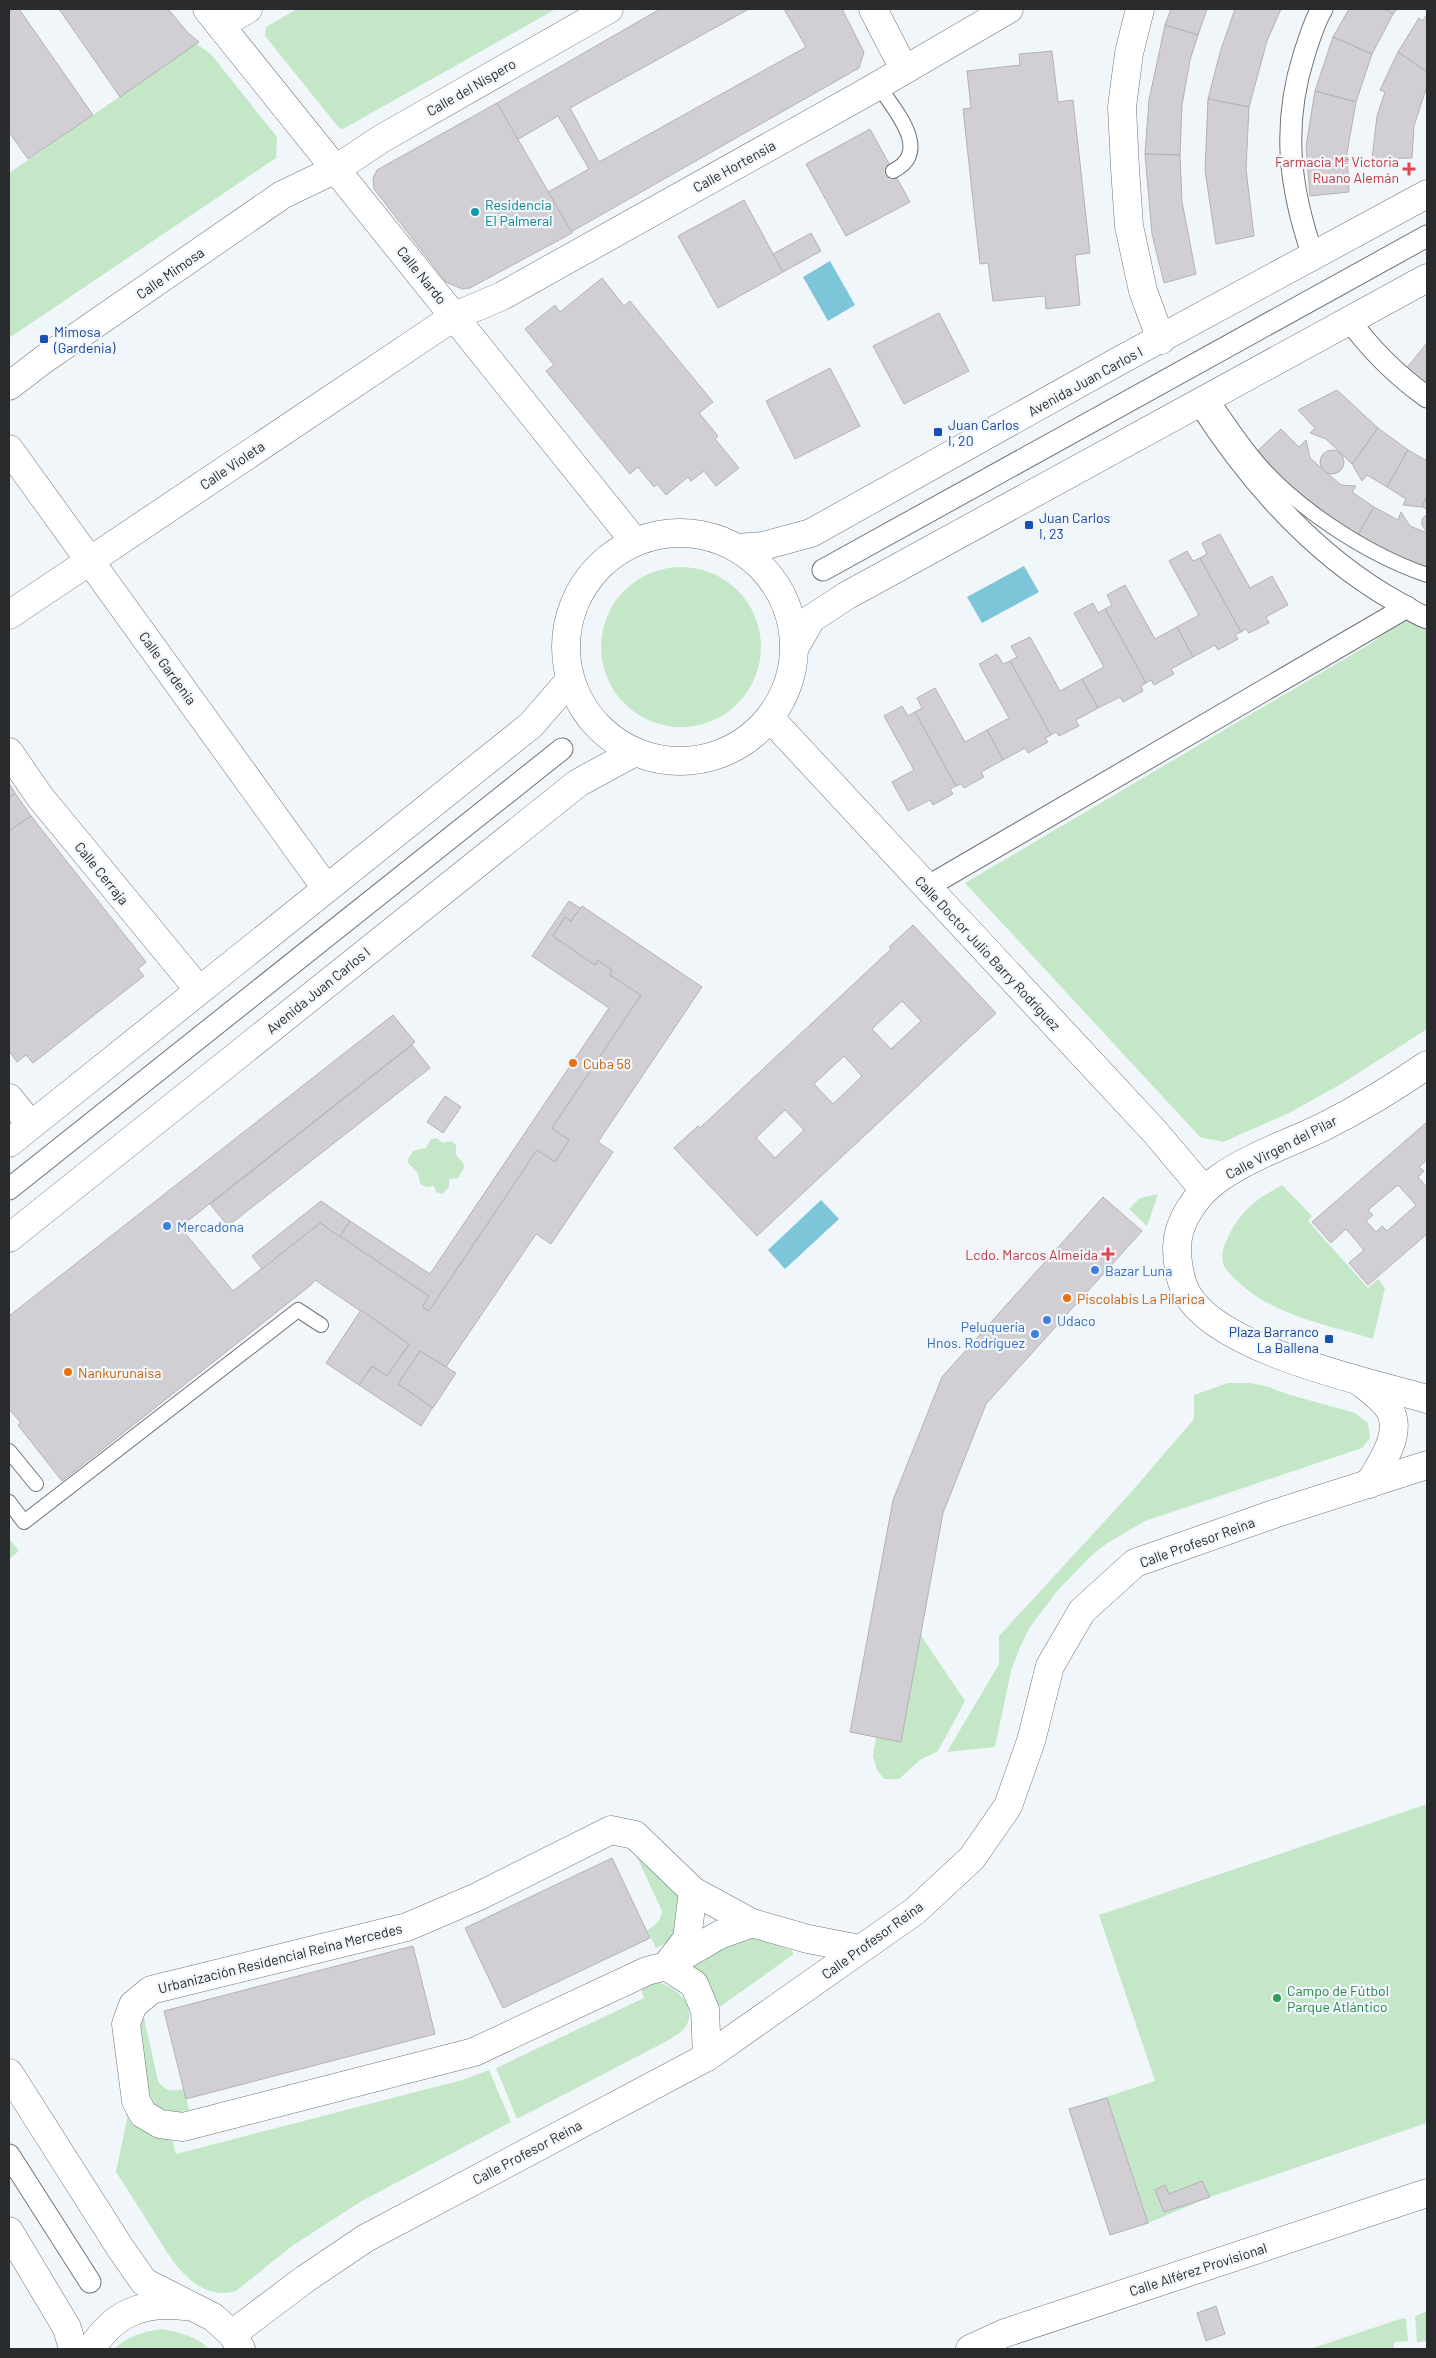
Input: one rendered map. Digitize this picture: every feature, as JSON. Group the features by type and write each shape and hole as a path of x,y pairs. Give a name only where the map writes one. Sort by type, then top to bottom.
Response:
{"street":[{"path":"214,17 248,9"},
{"name":"Calle del Níspero","path":"336,169 380,138 609,9"},
{"path":"873,9 904,69"},
{"name":"Calle Hortensia","path":"455,316 502,296 878,85 1009,9"},
{"path":"1140,9 1130,54 1122,107 1125,168 1129,226 1143,291 1161,340"},
{"path":"1313,256 1298,203 1290,144 1291,116 1297,78 1322,9"},
{"name":"Calle Nardo","path":"214,17 635,542"},
{"name":"Calle Mimosa","path":"9,386 43,360 282,195 336,169"},
{"name":"Avenida Juan Carlos I","path":"737,548 763,546 811,533 1117,362 1161,340 1427,194"},
{"path":"824,570 1427,236"},
{"path":"795,647 811,618 846,596 1427,278"},
{"name":"Calle Violeta","path":"9,614 455,316"},
{"path":"1349,320 1379,358 1427,397"},
{"path":"1205,400 1225,443 1248,472 1304,531 1346,568 1376,590 1427,618"},
{"name":"Calle Gardenia","path":"9,449 326,888"},
{"path":"669,533 704,535 737,548 761,566 779,590 791,617 795,647 789,684 770,718 743,743 709,758 671,761 635,752 606,734 584,710 570,680 566,652 568,624 579,592 604,562 635,542 669,533"},
{"path":"927,887 1407,607"},
{"path":"9,1143 531,725 570,680"},
{"name":"Calle Doctor Julio Barry Rodríguez","path":"770,718 1148,1125 1204,1190"},
{"path":"9,1189 562,750"},
{"name":"Calle Cerraja","path":"9,752 40,797 199,990"},
{"name":"Avenida Juan Carlos I","path":"9,1238 578,782 635,752"},
{"name":"Calle Virgen del Pilar","path":"1427,1065 1324,1126 1232,1170 1204,1190 1189,1210 1177,1244 1177,1260 1186,1293 1223,1330 1279,1355 1427,1399"},
{"path":"9,1098 30,1125"},
{"path":"1355,1378 1377,1396 1392,1415 1393,1435 1383,1460 1369,1484"},
{"name":"Calle Profesor Reina","path":"237,2342 305,2279 366,2238 707,2057 915,1911 972,1858 1008,1806 1031,1741 1050,1666 1082,1611 1135,1563 1274,1514 1427,1465"},
{"name":"Urbanización Residencial Reina Mercedes","path":"752,1923 719,1935 666,1966 647,1971 474,2052 183,2127 160,2124 143,2114 136,2101 126,2024 133,2005 151,1990 406,1927 476,1897 611,1830 635,1835 694,1891 752,1923 860,1949"},
{"path":"694,1891 687,1939 666,1966 694,1984 705,2010 707,2057"},
{"path":"9,2073 144,2282 188,2307 212,2317 237,2342"},
{"path":"9,2155 90,2282"},
{"name":"Calle Alférez Provisional","path":"970,2349 1005,2333 1427,2193"},
{"path":"9,2231 67,2328 73,2349"},
{"path":"91,2349 100,2335 118,2318 140,2308 164,2304 188,2307"}],"lane":[{"path":"878,85 907,130 911,143 912,153 908,160 893,171"},
{"path":"1205,400 1250,454 1300,502 1334,527 1373,550 1427,576"},
{"path":"9,1502 24,1522 298,1310 321,1325"},
{"path":"9,1451 36,1484"}],"green space":[{"path":"297,9 556,9 343,129 339,128 265,36 266,27"},
{"path":"196,44 210,53 277,137 276,158 9,338 9,173"},
{"path":"681,567 712,573 732,585 743,596 755,616 761,647 755,678 743,698 732,709 712,721 681,727 650,721 630,709 619,698 607,678 601,647 607,616 619,596 630,585 650,573"},
{"path":"1418,608 1427,611 1427,1029 1341,1084 1289,1113 1223,1142 1200,1137 965,883 1370,644"},
{"path":"437,1138 443,1143 451,1141 456,1145 456,1155 463,1163 464,1168 458,1178 449,1179 449,1187 442,1194 436,1192 434,1186 427,1187 420,1184 418,1173 408,1163 408,1159 413,1151 426,1148 431,1139"},
{"path":"1282,1185 1312,1216 1308,1221 1368,1288 1378,1279 1385,1288 1373,1339 1301,1318 1267,1303 1237,1281 1225,1268 1222,1259 1223,1249 1233,1227 1250,1206"},
{"path":"1158,1194 1147,1226 1129,1209 1140,1198"},
{"path":"1228,1383 1250,1383 1269,1387 1355,1413 1368,1423 1370,1438 1362,1448 1145,1521 1106,1544 1091,1556 1058,1590 1030,1627 1011,1671 995,1747 947,1752 999,1664 999,1636 1126,1498 1194,1419 1194,1395"},
{"path":"9,1538 19,1551 9,1559"},
{"path":"920,1634 965,1701 938,1751 920,1760 899,1779 884,1779 877,1770 873,1756 876,1737 900,1741"},
{"name":"Campo de Fútbol Parque Atlántico","path":"1427,1804 1427,2123 1210,2197 1148,2223 1110,2235 1069,2109 1155,2081 1099,1915"},
{"path":"630,1842 684,1893 681,1919 676,1933 665,1944 656,1948 647,1930 657,1923 662,1911"},
{"path":"750,1937 791,1950 794,1954 714,2011 690,1966 694,1957"},
{"path":"656,1982 676,1991 682,1996 689,2009 687,2024 678,2035 517,2119 496,2068 644,1998 640,1986"},
{"path":"143,2013 158,2081 170,2090 184,2089 189,2110 168,2113 150,2103 138,2017"},
{"path":"489,2070 511,2122 360,2202 292,2246 236,2291 221,2293 207,2290 195,2283 184,2273 165,2249 116,2172 127,2119 126,2110 171,2135 176,2154 462,2080"},
{"path":"1427,2311 1427,2341 1417,2342 1415,2316"},
{"path":"1403,2318 1406,2319 1408,2341 1394,2342 1394,2349 1310,2349"},
{"path":"161,2329 187,2335 209,2349 114,2349 136,2335"}],"water":[{"path":"830,261 855,305 828,321 803,277"},
{"path":"1024,566 1039,592 982,623 967,597"},
{"path":"821,1200 839,1219 785,1269 768,1250"}],"building":[{"path":"9,9 19,9 93,115 28,159 9,132"},
{"path":"59,9 168,9 188,33 199,42 120,97"},
{"path":"660,9 749,9 570,108 599,162 806,47 784,9 842,9 864,52 859,68 571,232 548,192 589,169 558,116 517,140 497,103"},
{"path":"1171,9 1207,9 1198,35 1165,25"},
{"path":"1235,9 1281,9 1267,41 1249,107 1208,99 1221,49"},
{"path":"1349,9 1385,9 1393,14 1372,54 1333,37"},
{"path":"1385,9 1397,9 1393,14"},
{"path":"1427,15 1427,72 1398,52 1419,18 1422,21"},
{"path":"1165,25 1198,35 1190,60 1182,105 1180,155 1145,154 1149,100"},
{"path":"1333,37 1372,54 1356,102 1315,91"},
{"path":"1052,51 1058,102 1073,100 1090,253 1075,255 1080,305 1046,309 1045,296 993,301 988,263 980,264 963,109 971,108 967,71 1020,65 1019,54"},
{"path":"1398,52 1427,72 1427,86 1414,126 1412,158 1372,159 1377,116 1385,92 1380,90"},
{"path":"1315,91 1356,102 1347,153 1349,192 1310,196 1306,146"},
{"path":"1208,99 1249,107 1246,169 1254,236 1216,244 1205,170"},
{"name":"Residencia El Palmeral","path":"497,103 572,233 470,288 462,289 446,282 374,189 373,178 377,170"},
{"path":"870,129 910,202 846,236 806,164"},
{"path":"1145,154 1180,155 1182,202 1196,274 1164,283 1152,234"},
{"path":"744,200 783,272 718,308 678,236"},
{"path":"811,233 821,251 783,272 773,254"},
{"path":"602,278 624,306 630,301 713,402 699,413 718,436 715,439 739,468 716,486 704,471 691,481 688,477 666,495 657,484 654,487 638,467 630,474 546,371 554,365 525,329 555,305 560,312"},
{"path":"939,313 969,371 904,404 873,346"},
{"path":"1427,343 1427,387 1405,370"},
{"path":"830,368 860,426 795,459 766,401"},
{"path":"1337,390 1378,428 1352,464 1326,439 1310,433 1315,428 1298,410"},
{"path":"1378,428 1408,450 1387,487 1367,475 1362,481 1352,464"},
{"path":"1281,429 1299,447 1306,440 1310,458 1341,485 1356,486 1352,492 1374,507 1357,537 1283,482 1255,453"},
{"path":"1332,450 1340,454 1344,462 1340,470 1332,474 1324,470 1320,462 1324,454"},
{"path":"1408,450 1427,461 1427,496 1422,507 1403,505 1406,499 1387,487"},
{"path":"1427,496 1427,509 1422,507"},
{"path":"1374,507 1398,520 1401,512 1410,526 1427,533 1427,571 1357,537"},
{"path":"1427,514 1427,533 1422,525 1422,519"},
{"path":"1220,534 1250,588 1272,576 1288,605 1266,617 1269,623 1249,633 1246,629 1241,632 1200,558 1207,554 1202,543"},
{"path":"1187,551 1193,561 1200,558 1241,632 1235,635 1238,639 1218,650 1215,645 1193,657 1177,627 1199,615 1169,561"},
{"path":"1125,585 1155,639 1177,627 1193,657 1171,669 1174,674 1154,685 1151,680 1146,683 1105,609 1112,605 1107,595"},
{"path":"1093,603 1098,613 1105,609 1146,683 1141,686 1143,691 1123,702 1120,697 1098,708 1082,679 1104,667 1074,613"},
{"path":"1030,637 1060,691 1082,679 1098,708 1076,720 1079,726 1059,736 1056,732 1051,735 1010,661 1017,657 1011,646"},
{"path":"997,654 1003,664 1010,661 1051,735 1045,738 1048,742 1028,753 1025,748 1003,760 987,730 1009,718 979,664"},
{"path":"935,688 965,742 987,730 1003,760 981,772 984,777 964,788 961,784 956,786 915,712 922,708 917,698"},
{"path":"902,706 908,716 915,712 956,786 950,789 953,794 933,805 930,800 908,811 892,782 914,770 884,716"},
{"path":"9,783 15,793 9,798"},
{"path":"15,793 31,816 9,831 9,798"},
{"path":"31,816 146,962 138,969 144,976 33,1063 26,1055 17,1062 9,1051 9,831"},
{"path":"569,901 580,908 571,921 565,917 553,936 595,965 598,960 612,970 610,975 641,995 552,1128 569,1140 555,1162 537,1150 429,1311 422,1307 429,1296 340,1237 350,1221 430,1274 609,1008 532,956"},
{"path":"582,906 702,987 598,1142 613,1152 551,1244 536,1234 446,1367 420,1351 398,1384 433,1407 421,1426 359,1385 372,1366 387,1376 409,1344 315,1280 62,1481 18,1425 21,1423 9,1411 9,1316 393,1015 415,1042 180,1227 233,1291 320,1223 429,1296 422,1307 429,1311 537,1150 555,1162 569,1140 552,1128 641,995 610,975 612,970 598,960 595,965 553,936 565,917 571,921"},
{"path":"913,925 996,1013 757,1236 674,1148 698,1126 700,1128 891,949 889,947","holes":["902,1001 921,1021 891,1049 872,1029","844,1056 862,1076 833,1104 814,1084","785,1110 804,1130 775,1158 756,1138"]},
{"path":"412,1045 430,1068 228,1226 210,1204"},
{"path":"445,1096 461,1107 443,1133 427,1122"},
{"path":"1427,1122 1427,1160 1419,1167 1424,1171 1418,1177 1427,1187 1427,1234 1368,1285 1349,1263 1364,1250 1346,1229 1331,1243 1312,1222","holes":["1398,1185 1416,1205 1387,1231 1382,1226 1376,1232 1366,1221 1373,1215 1368,1210"]},
{"path":"1103,1197 1142,1231 986,1404 943,1513 901,1742 850,1732 893,1500 942,1377"},
{"path":"321,1201 350,1221 340,1237 320,1223 262,1269 252,1256"},
{"path":"361,1310 409,1344 387,1376 372,1366 359,1385 326,1363"},
{"path":"420,1351 456,1373 433,1408 398,1384"},
{"path":"612,1858 650,1938 503,2008 465,1928"},
{"path":"413,1946 435,2034 186,2099 164,2011"},
{"path":"1107,2098 1148,2223 1110,2235 1069,2109"},
{"path":"1202,2181 1210,2197 1164,2212 1155,2190 1165,2185 1169,2194"},
{"path":"1216,2306 1225,2334 1206,2341 1197,2313"}],"place":[{"name":"Farmacia Mª Victoria Ruano Alemán","path":"1409,169"},
{"name":"Residencia El Palmeral","path":"475,212"},
{"name":"Mimosa (Gardenia)","path":"44,339"},
{"name":"Juan Carlos I, 20","path":"938,432"},
{"name":"Juan Carlos I, 23","path":"1029,525"},
{"name":"Cuba 58","path":"573,1063"},
{"name":"Mercadona","path":"167,1226"},
{"name":"Lcdo. Marcos Almeida","path":"1108,1254"},
{"name":"Bazar Luna","path":"1095,1270"},
{"name":"Piscolabis La Pilarica","path":"1067,1298"},
{"name":"Udaco","path":"1047,1320"},
{"name":"Peluquería Hnos. Rodríguez","path":"1035,1334"},
{"name":"Plaza Barranco La Ballena","path":"1329,1339"},
{"name":"Nankurunaisa","path":"68,1372"},
{"name":"Campo de Fútbol Parque Atlántico","path":"1277,1998"}]}
